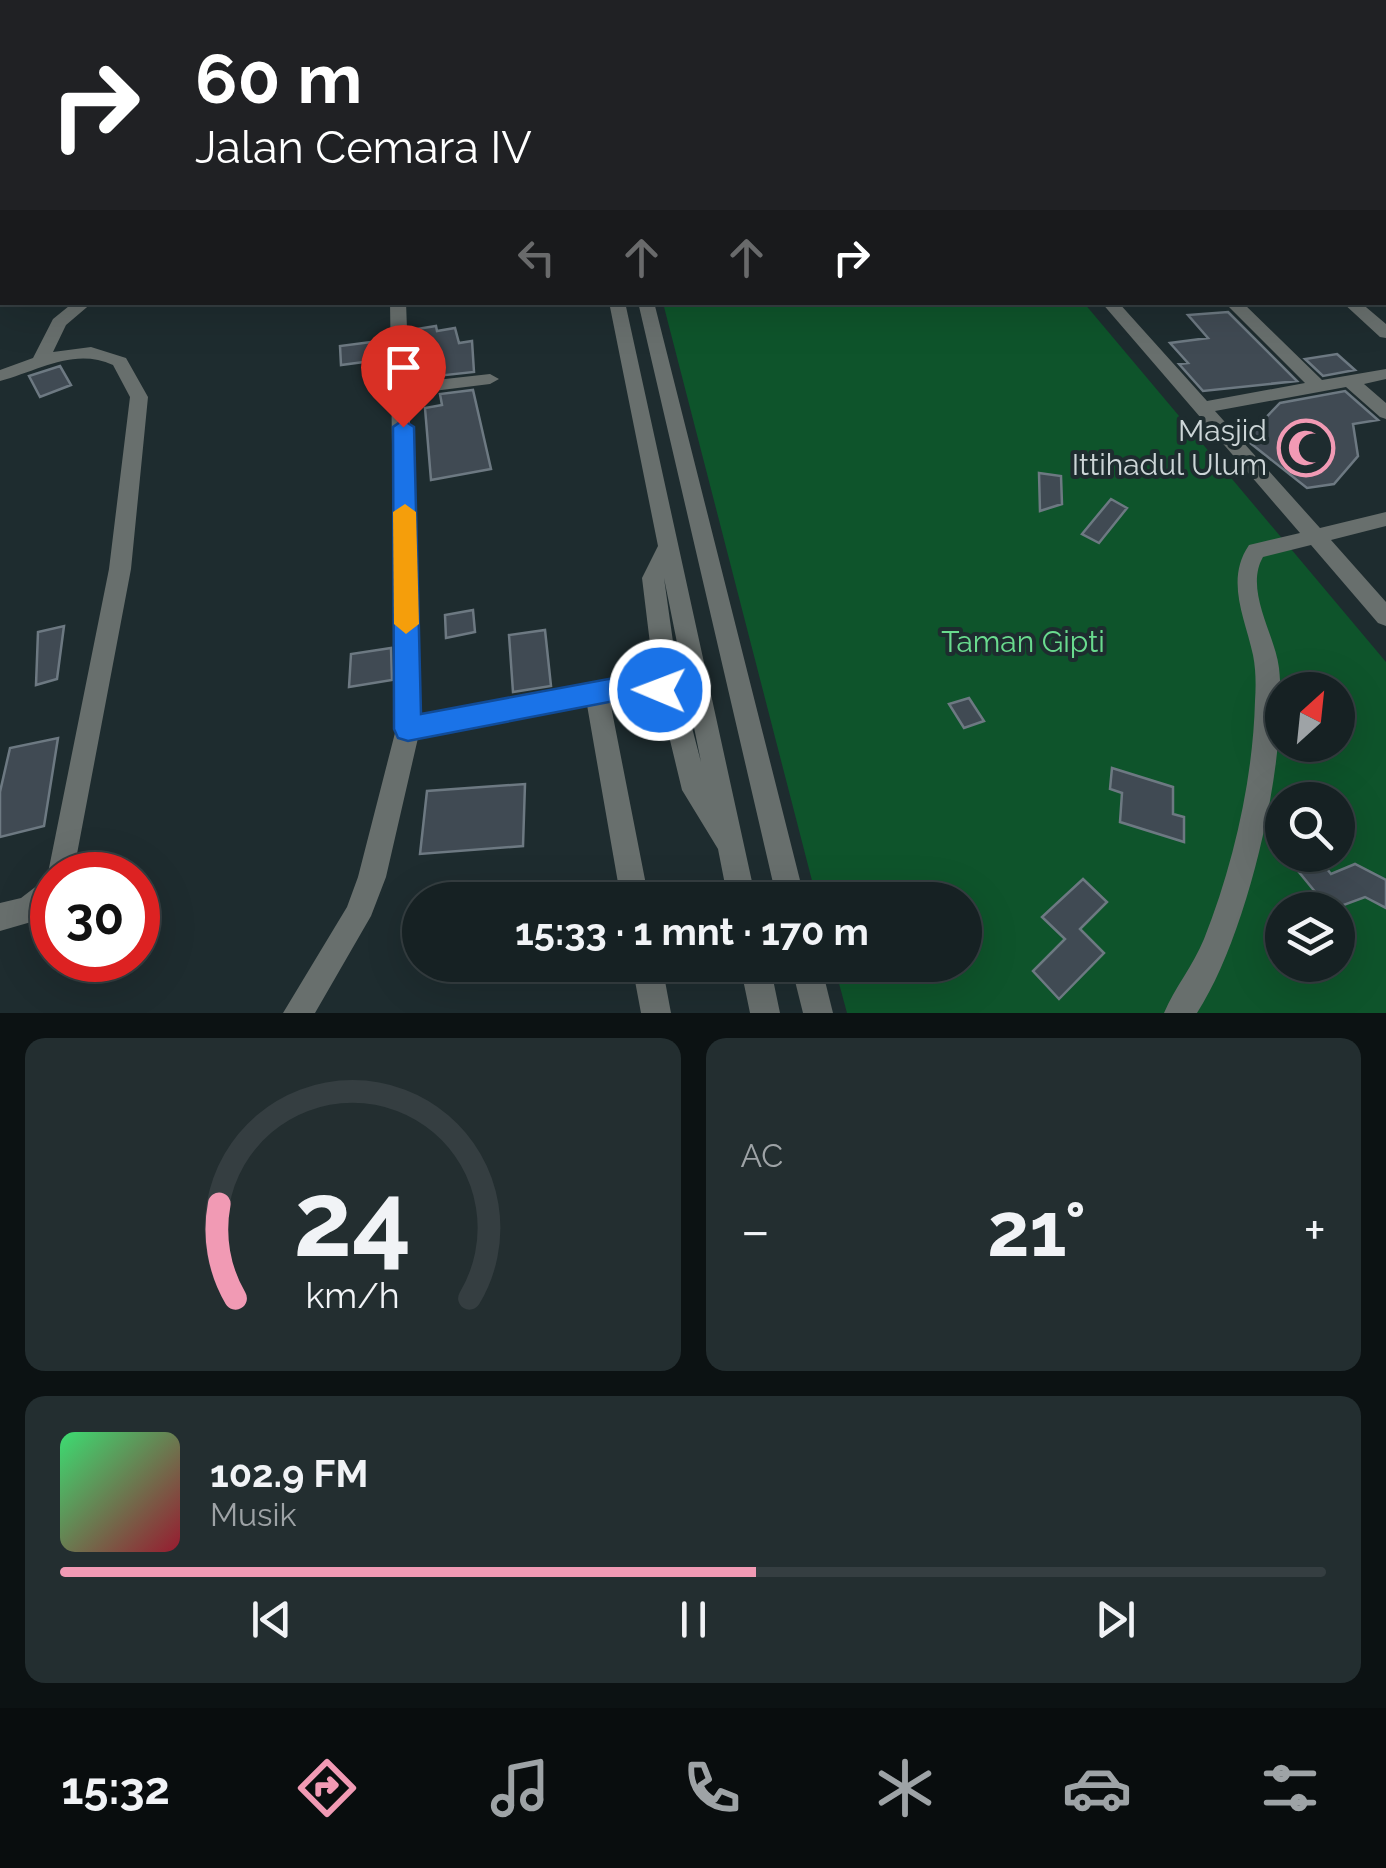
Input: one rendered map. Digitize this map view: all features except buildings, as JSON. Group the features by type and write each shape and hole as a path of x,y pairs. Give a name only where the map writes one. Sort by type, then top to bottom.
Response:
{"street":[{"path":"40,362 59,322 82,305"},
{"path":"298,1013 358,916 372,876 408,729 398,305"},
{"path":"617,305 739,882"},
{"path":"647,305 786,882"},
{"path":"1112,305 1386,617"},
{"path":"1235,305 1319,387"},
{"path":"1353,305 1386,333"},
{"path":"0,376 73,352 108,354 120,362 138,397 120,569 64,852"},
{"path":"1202,408 1386,374"},
{"path":"402,389 490,379"},
{"path":"1350,381 1386,413"},
{"path":"1179,1013 1219,935 1254,805 1269,720 1267,664 1246,574 1250,556 1256,551 1386,519"},
{"path":"646,684 665,656 653,578 667,548"},
{"path":"408,729 646,684 673,701 695,790 732,848"},
{"path":"596,691 632,882"},
{"path":"0,917 30,908"},
{"path":"650,982 656,1013"},
{"path":"758,982 764,1013"},
{"path":"810,982 818,1013"}],"green space":[{"name":"Taman Gipti","path":"664,305 1086,305 1386,662 1386,1013 847,1013 839,982 982,982 982,882 812,882"}],"slow traffic":[{"path":"405,512 406,624"}],"place":[{"name":"Masjid Ittihadul Ulum","path":"1306,448"}],"route":[{"path":"403,427 408,729 596,691 646,684 660,690"}]}
